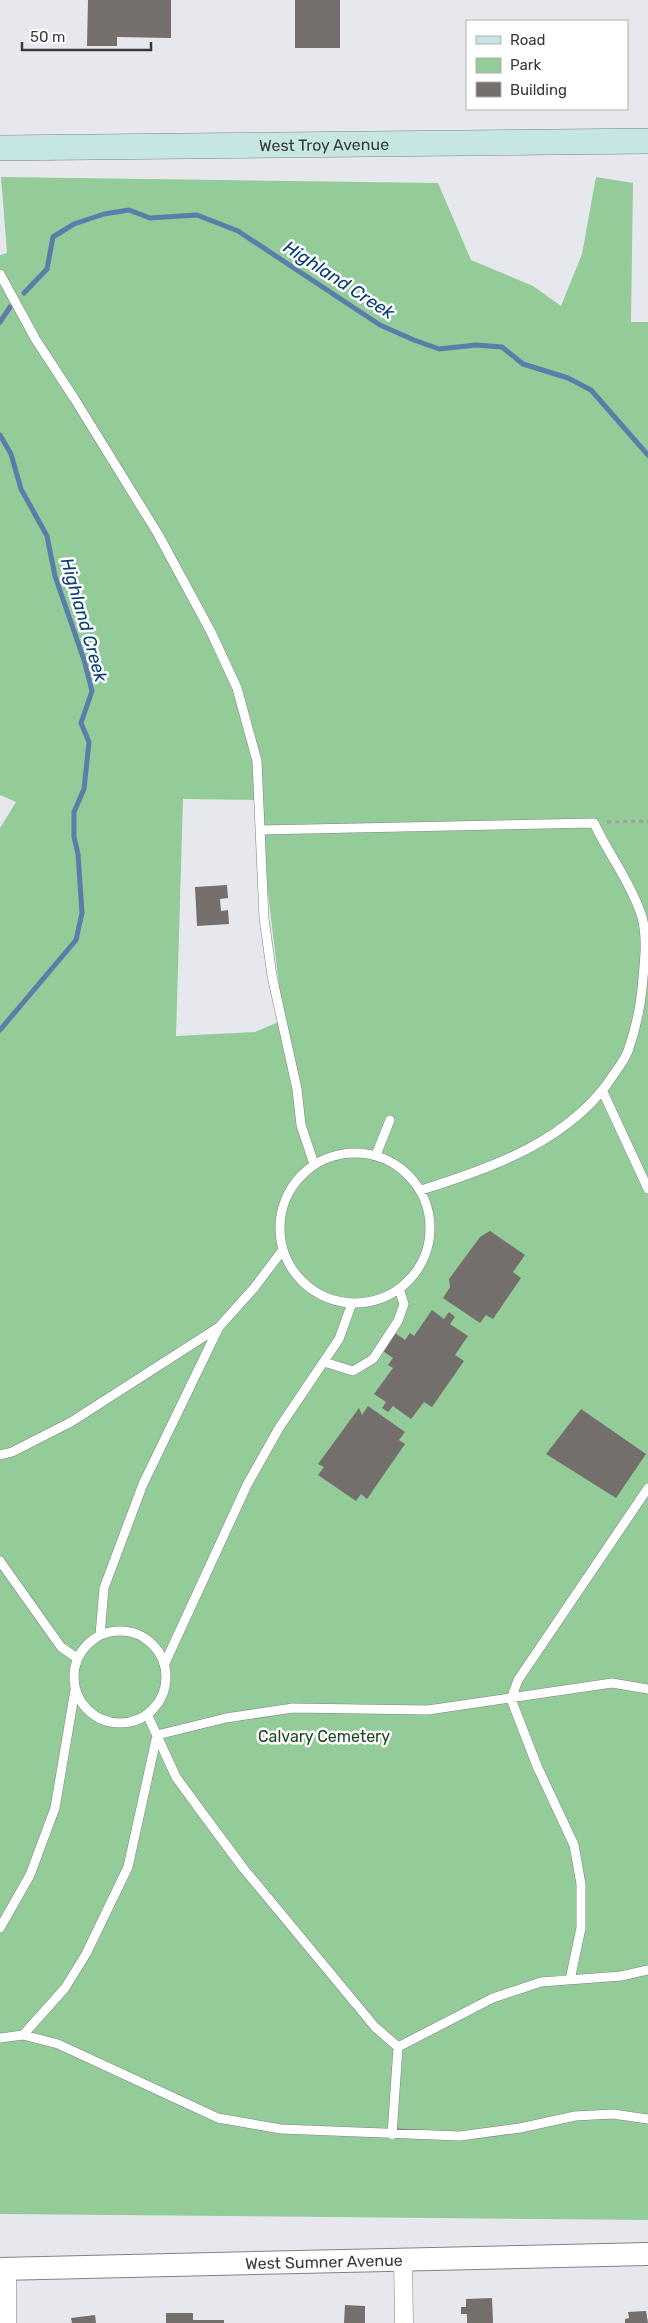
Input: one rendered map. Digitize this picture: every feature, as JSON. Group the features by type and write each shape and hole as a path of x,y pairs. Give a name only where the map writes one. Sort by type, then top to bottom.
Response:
{"main road":[{"name":"West Troy Avenue","path":"0,148 648,141"}],"street":[{"name":"West Sumner Avenue","path":"3,2269 648,2254"},
{"path":"403,2259 404,2323"},
{"path":"3,2269 8,2323"}],"lane":[{"path":"0,274 36,340 158,534 237,688 257,761 264,918 272,976 296,1089 301,1125 314,1164"},
{"path":"260,830 594,823 607,849 627,880 642,918 646,952 640,1009 628,1053 603,1092 577,1117 528,1150 472,1174 421,1190"},
{"path":"603,1092 648,1189"},
{"path":"376,1155 390,1120"},
{"path":"347,1153 376,1155 394,1163 409,1175 421,1190 429,1211 431,1233 426,1254 415,1274 399,1289 377,1300 352,1303 326,1297 302,1282 290,1268 282,1251 279,1226 283,1202 295,1180 314,1164 333,1155 347,1153"},
{"path":"0,1455 12,1452 71,1422 219,1327 254,1288 282,1251"},
{"path":"324,1362 353,1371 373,1359 398,1321 404,1304 399,1289"},
{"path":"164,1663 247,1486 279,1428 339,1340 352,1303"},
{"path":"100,1635 104,1588 143,1484 219,1327"},
{"path":"570,1980 581,1928 581,1884 574,1845 537,1766 511,1699 518,1680 648,1488"},
{"path":"0,1561 61,1647 77,1658"},
{"path":"0,1928 30,1875 55,1808 75,1690 74,1674 77,1658 86,1644 100,1635 114,1630 142,1635 154,1644 164,1663 166,1684 162,1698 147,1714 126,1723 109,1722 94,1715 83,1704 75,1690"},
{"path":"158,1735 226,1718 293,1708 428,1710 612,1683 648,1689"},
{"path":"147,1714 176,1777 244,1869 375,2027 398,2047"},
{"path":"24,2035 65,1988 80,1963 128,1866 158,1735"},
{"path":"398,2047 493,1998 541,1982 621,1976 648,1970"},
{"path":"0,2038 24,2035 58,2044 218,2118 281,2129 392,2135 460,2136 520,2128 575,2116 613,2114 648,2119"},
{"path":"392,2135 398,2047"}],"path":[{"path":"594,823 648,821"}],"green space":[{"name":"Calvary Cemetery","path":"1,177 438,183 471,260 533,286 561,306 582,254 596,177 633,183 631,322 648,322 648,2220 0,2214 0,828 16,802 0,795 0,255 7,253","holes":["183,799 257,800 283,1020 255,1032 176,1036"]}],"building":[{"path":"88,0 171,0 171,38 117,37 117,46 87,46"},
{"path":"295,0 340,0 340,48 295,48"},
{"path":"227,885 228,898 220,899 221,911 228,910 229,924 197,926 195,887"},
{"path":"490,1231 525,1255 513,1272 521,1278 493,1319 486,1315 480,1323 443,1298 450,1287 449,1279 480,1237"},
{"path":"432,1310 444,1319 449,1312 455,1317 450,1324 468,1336 455,1355 464,1361 432,1407 424,1402 411,1419 393,1406 388,1412 382,1408 386,1402 374,1394 393,1368 388,1365 393,1358 383,1351 395,1333 405,1340 410,1333 414,1336"},
{"path":"368,1406 405,1432 399,1440 405,1444 367,1499 361,1494 356,1501 318,1475 324,1467 318,1464 359,1408 362,1415"},
{"path":"581,1409 646,1454 616,1498 546,1454"},
{"path":"492,2298 493,2323 467,2323 467,2314 461,2314 461,2307 466,2307 466,2299"},
{"path":"345,2305 365,2306 365,2323 344,2323"},
{"path":"646,2311 648,2323 625,2323 625,2319 629,2318 628,2312"},
{"path":"166,2313 193,2313 193,2320 224,2320 224,2323 166,2323"},
{"path":"95,2315 96,2323 72,2323 71,2318"}],"waterway":[{"name":"Highland Creek","path":"24,293 47,269 53,237 74,224 104,214 129,210 150,218 197,215 238,231 380,325 439,349 476,345 502,347 523,364 568,378 591,390 648,455"},
{"name":"Highland Creek","path":"0,322 10,307"},
{"name":"Highland Creek","path":"0,435 11,454 21,489 47,536 55,576 84,660 92,691 81,723 89,742 84,789 74,812 74,837 78,854 82,913 76,940 0,1030"}]}
